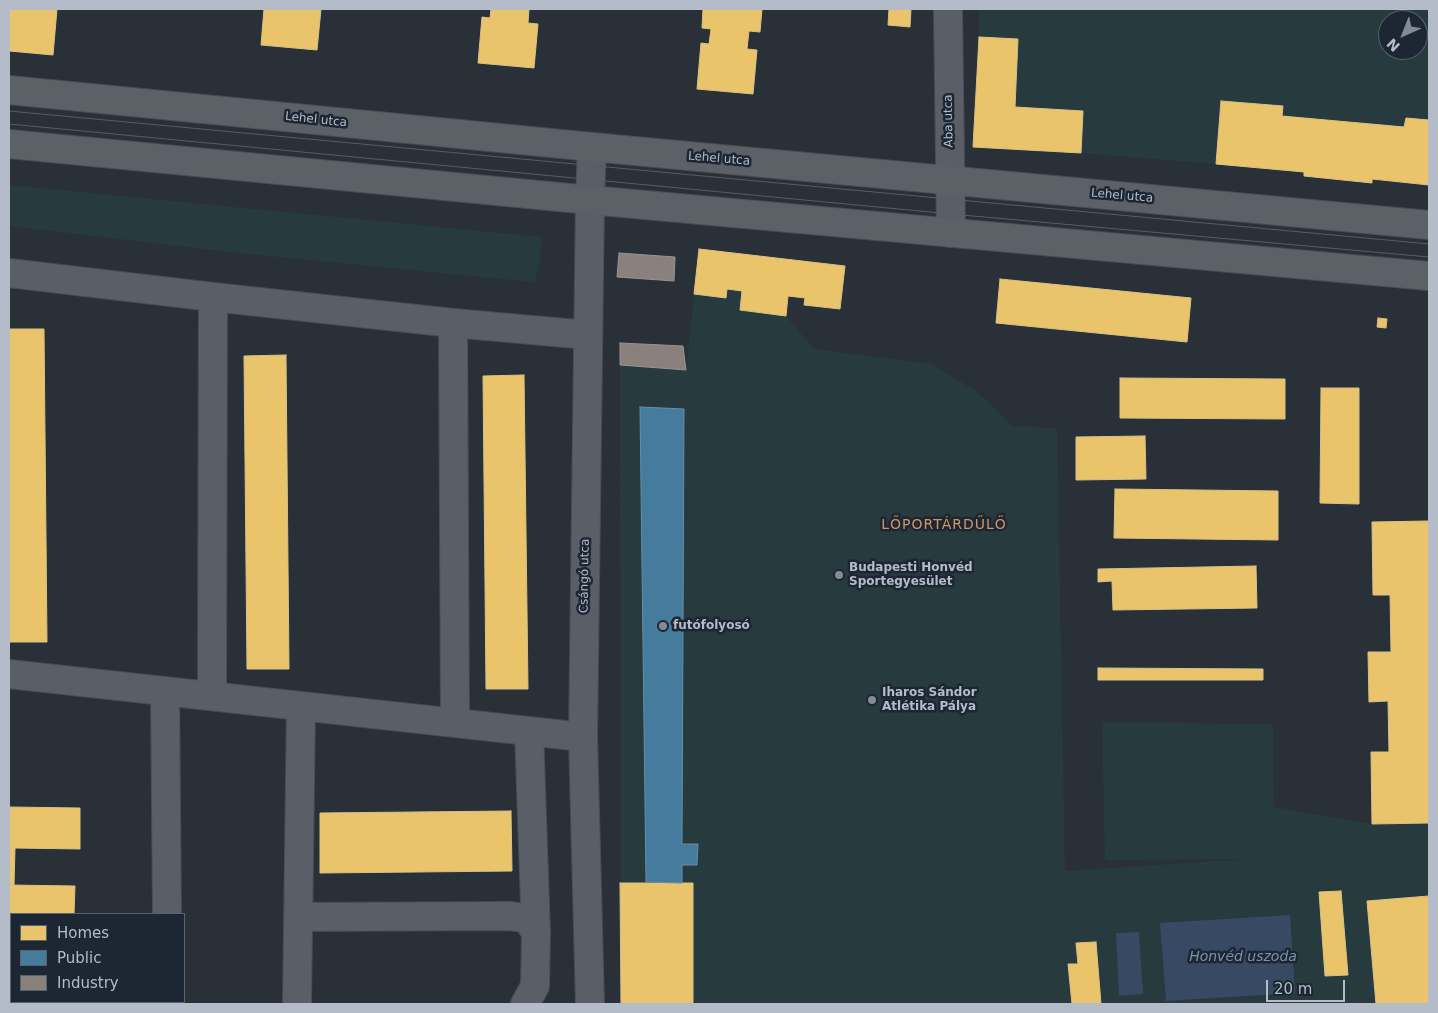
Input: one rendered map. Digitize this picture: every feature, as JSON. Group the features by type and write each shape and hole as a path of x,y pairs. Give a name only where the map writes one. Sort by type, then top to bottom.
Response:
{"main road":[{"name":"Lehel utca","path":"9,90 592,147 1429,225"},
{"path":"9,144 590,200 1429,276"}],"street":[{"name":"Aba utca","path":"948,9 951,233"},
{"name":"Csángó utca","path":"590,1004 583,737 592,147"},
{"path":"9,273 453,323 588,335"},
{"path":"212,696 213,297"},
{"path":"453,323 455,723"},
{"path":"9,674 583,737"},
{"path":"165,691 167,913"},
{"path":"297,1004 301,706"},
{"path":"525,1004 535,986 536,933 529,731"},
{"path":"298,918 508,916 527,918 536,933"}],"green space":[{"path":"979,9 1429,9 1429,185 1373,179 1372,183 1304,176 1304,172 1216,164 1081,153 973,147"},
{"path":"9,185 542,237 539,268 534,282 238,253 9,226"},
{"name":"Budapesti Honvéd Sportegyesület","path":"727,289 742,291 740,310 786,316 814,349 931,364 976,391 1012,426 1057,428 1065,871 1244,859 1105,860 1102,722 1273,724 1274,807 1372,824 1429,823 1429,1004 621,1004 620,365 686,370 694,294 726,298"}],"water":[{"name":"Honvéd uszoda","path":"1290,915 1295,993 1166,1001 1160,923"},
{"path":"1139,932 1143,994 1119,996 1116,933"}],"building: Homes":[{"path":"9,9 57,9 53,55 9,51"},
{"path":"264,9 321,9 317,50 261,45"},
{"path":"491,9 529,9 528,23 538,24 534,68 478,63 482,17 490,18"},
{"path":"703,9 762,9 760,32 749,31 747,49 757,50 753,94 697,89 701,43 709,44 711,29 702,28"},
{"path":"889,9 911,9 910,27 888,25"},
{"path":"979,37 1018,39 1015,107 1083,111 1081,153 973,147"},
{"path":"1221,101 1283,106 1282,116 1404,127 1406,118 1429,120 1429,185 1372,179 1372,183 1304,176 1304,172 1216,164"},
{"path":"699,249 845,266 840,309 804,305 805,298 788,296 786,316 740,310 742,291 727,289 726,298 694,294"},
{"path":"1000,279 1191,298 1187,342 996,323"},
{"path":"1378,318 1387,319 1386,328 1377,327"},
{"path":"9,329 44,329 47,642 9,642"},
{"path":"286,355 289,669 247,669 244,356"},
{"path":"524,375 528,689 486,689 483,376"},
{"path":"1120,378 1285,379 1285,419 1120,418"},
{"path":"1321,388 1359,388 1359,504 1320,503"},
{"path":"1145,436 1146,479 1076,480 1076,437"},
{"path":"1115,489 1278,491 1278,540 1114,538"},
{"path":"1429,521 1429,823 1372,824 1371,752 1389,752 1388,701 1369,702 1368,652 1391,652 1390,595 1373,595 1372,522"},
{"path":"1256,566 1257,608 1113,610 1112,581 1098,582 1098,569"},
{"path":"1098,668 1263,669 1263,680 1098,680"},
{"path":"9,807 80,808 80,849 15,848 14,885 9,885"},
{"path":"511,811 512,871 320,873 320,813"},
{"path":"620,883 693,883 693,1004 621,1004"},
{"path":"9,885 75,886 74,913 10,913 9,976"},
{"path":"1341,891 1348,975 1325,976 1319,892"},
{"path":"1429,896 1429,1004 1376,1004 1367,901"},
{"path":"1096,942 1101,1004 1072,1004 1068,964 1078,964 1076,943"},
{"path":"9,976 10,1003 89,1003 89,1004 9,1004"}],"building: Public":[{"name":"futófolyosó","path":"640,407 684,409 682,844 698,844 697,865 682,865 682,883 646,882"}],"building: Industry":[{"path":"619,253 675,257 674,281 617,277"},
{"path":"620,343 683,346 686,370 620,365"}],"tram line":[{"path":"9,111 1429,244"},
{"path":"9,124 951,214 1429,257"}],"place":[{"name":"Budapesti Honvéd Sportegyesület","path":"839,575"},
{"name":"futófolyosó","path":"663,626"},
{"name":"Iharos Sándor Atlétika Pálya","path":"872,700"}],"district":[{"name":"LŐPORTÁRDŰLŐ","path":"944,525"}]}
